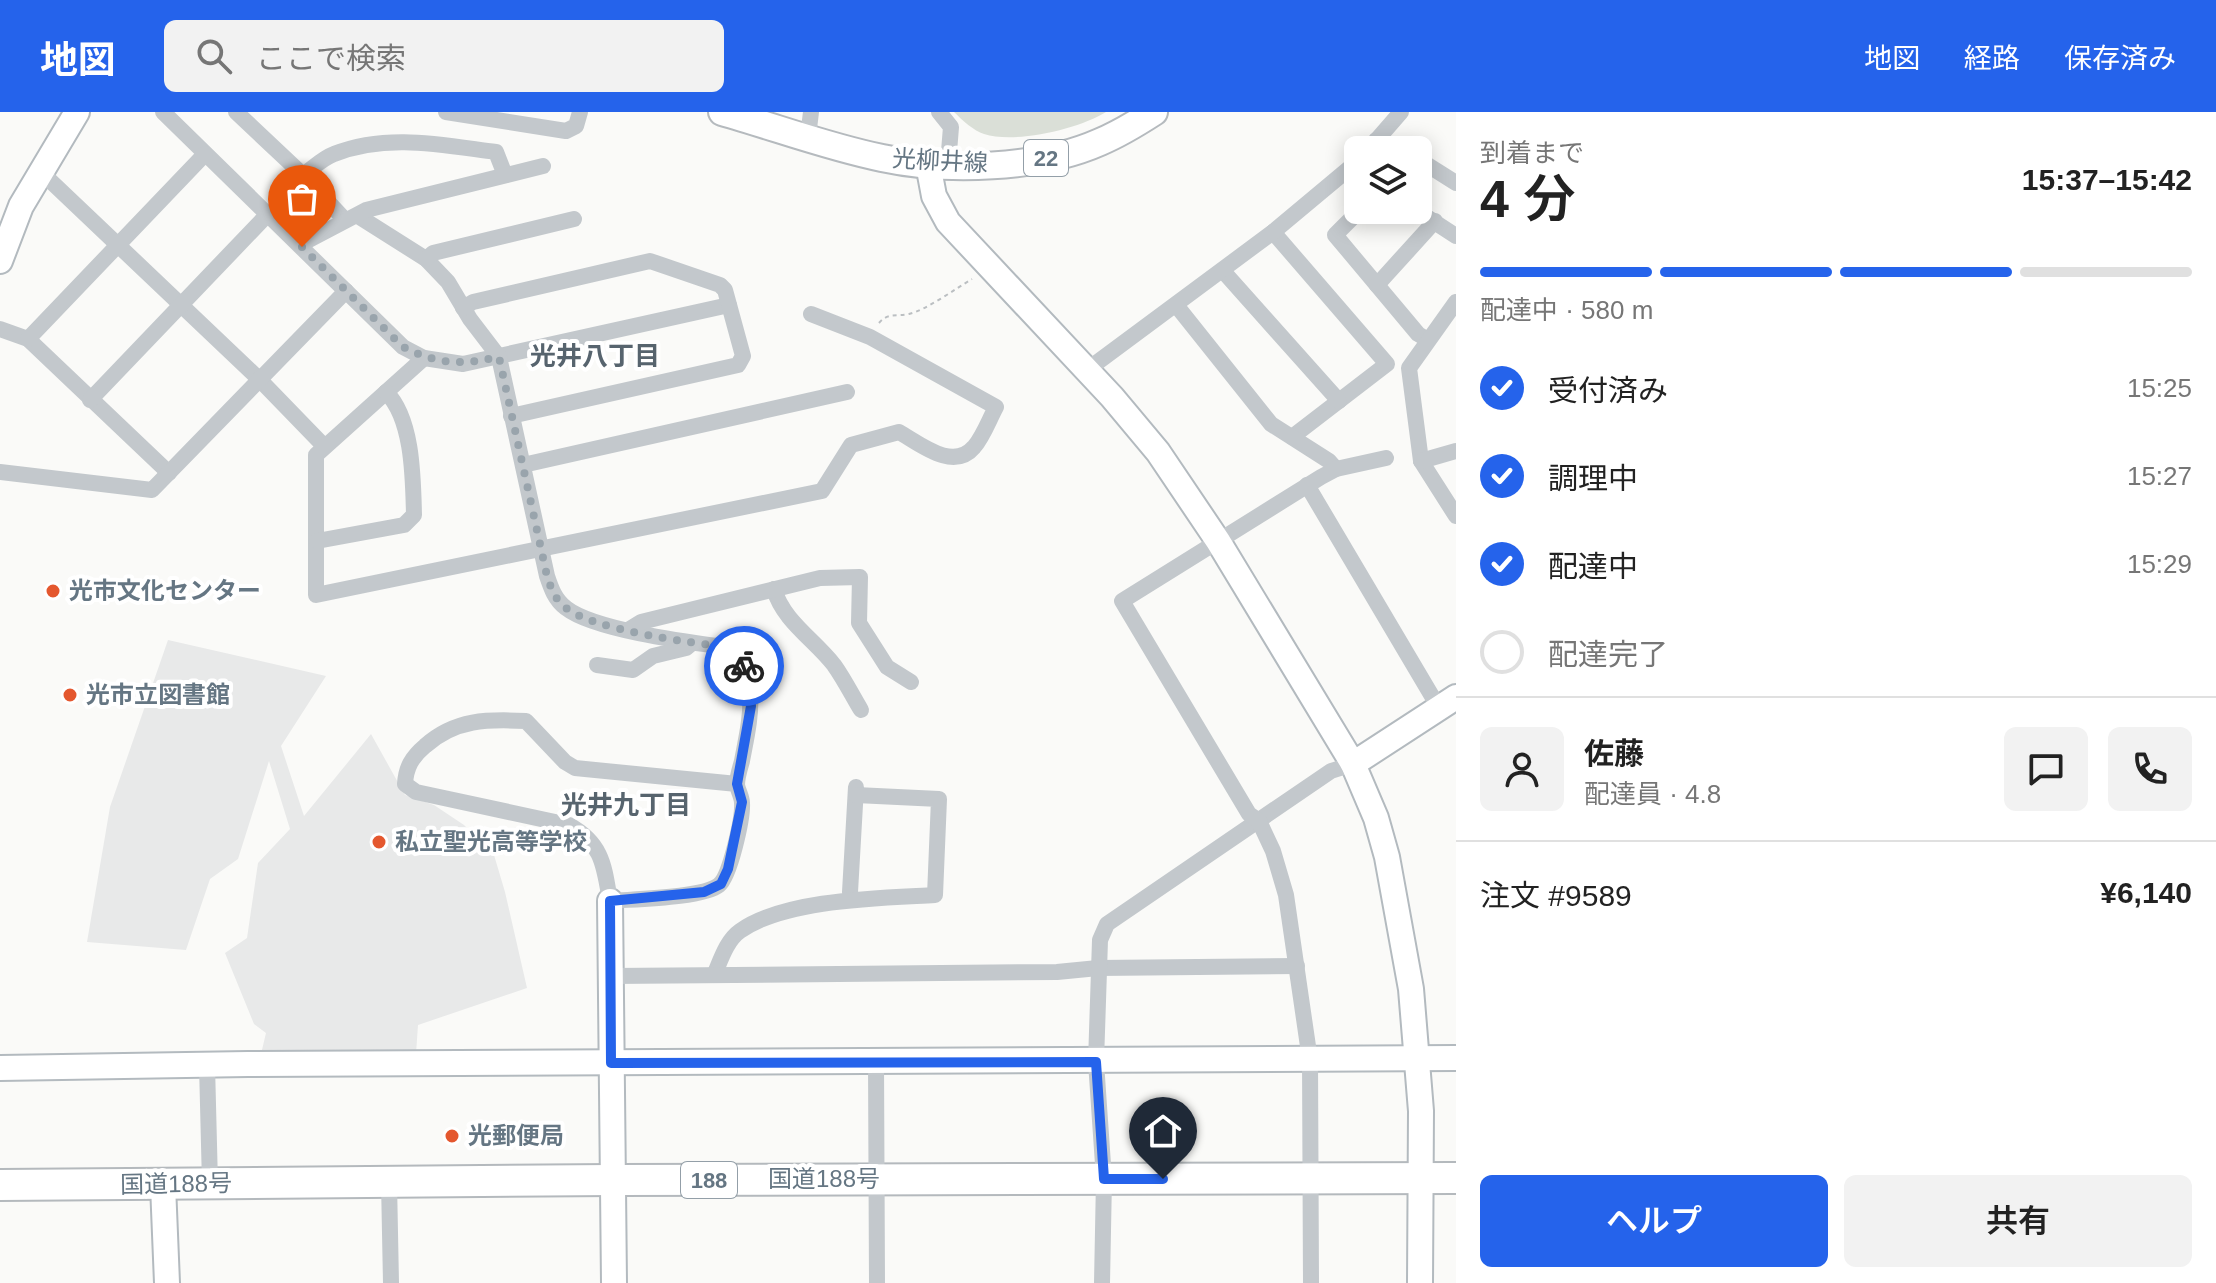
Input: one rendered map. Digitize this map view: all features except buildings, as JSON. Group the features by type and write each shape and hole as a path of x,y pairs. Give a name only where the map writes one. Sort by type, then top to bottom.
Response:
{"highway":[{"name":"国道188号","path":"0,1185 1456,1178"}],"main road":[{"name":"光柳井線","path":"722,112 810,124 882,158 938,164 1025,162 1068,153 1101,142 1154,112"}],"street":[{"path":"0,261 21,206 77,112"},
{"path":"163,112 403,347 424,358 463,364 729,305"},
{"path":"236,112 351,218 426,259 448,282 499,357 541,550 553,592 564,607 580,617 628,630 725,647 738,656 745,667 751,706 737,784 742,802 728,869 721,884 704,892 610,901"},
{"path":"446,112 566,131 576,126 580,112"},
{"path":"939,112 951,127 938,164 934,196 948,222 1087,370 1158,452 1218,541 1353,764 1376,818 1402,929 1418,1057 1421,1111 1420,1283"},
{"path":"1380,136 1401,112"},
{"path":"303,175 333,154 407,141 496,152 505,175"},
{"path":"28,339 117,242 205,154"},
{"path":"302,247 307,241 366,210 543,166"},
{"path":"1432,168 1456,183"},
{"path":"40,171 260,380 323,445"},
{"path":"1087,370 1223,271 1344,173"},
{"path":"90,400 268,214"},
{"path":"426,259 433,253 574,219"},
{"path":"1432,219 1456,236"},
{"path":"1377,285 1435,221"},
{"path":"1346,224 1335,235 1418,334 1428,340"},
{"path":"1273,232 1387,364 1292,437"},
{"path":"463,308 473,302 650,261 720,285 725,290 743,356 738,365 511,416"},
{"path":"1223,271 1339,401"},
{"path":"0,472 152,490 346,291"},
{"path":"1456,302 1409,368 1421,461 1456,516"},
{"path":"1176,305 1271,424 1329,461 1336,469"},
{"path":"424,358 323,445 316,455 316,595 822,491 851,445 899,432 947,458 960,457 973,449 996,407 870,337 811,314"},
{"path":"0,329 28,339 169,473"},
{"path":"317,541 404,525 414,515 409,447 395,401 386,392"},
{"path":"523,465 847,392"},
{"path":"1421,461 1456,451"},
{"path":"1311,1283 1310,1060 1286,895 1273,851 1259,821 1249,814 1122,601 1336,469 1386,458"},
{"path":"1102,1283 1104,1179 1096,1062 1100,940 1107,924 1331,771 1353,764 1448,702 1307,485"},
{"path":"628,630 641,622 820,578 860,577 859,623 887,667 911,682"},
{"path":"774,589 777,600 833,664 861,710"},
{"path":"597,665 633,670 653,656 686,648 692,643"},
{"path":"614,1283 610,901 604,865 586,835 569,825 416,792 405,784 406,769 416,754 435,737 454,726 489,719 526,721 565,762 575,768 737,784"},
{"path":"715,973 738,932 798,908 852,900 935,895 939,799 856,790 852,900"},
{"path":"611,976 1057,972 1098,968 1297,966"},
{"path":"0,1068 1456,1058"},
{"path":"876,1062 877,1283"},
{"path":"207,1065 210,1184"},
{"path":"389,1182 391,1283"},
{"path":"163,1185 167,1283"}],"path":[{"path":"870,337 883,318 918,310 990,266"}],"shaded area":[{"path":"954,112 1106,112 1064,129 1029,136 997,137 980,133"},
{"name":"私立聖光高等学校","path":"168,640 326,676 281,746 304,816 371,734 405,795 434,805 464,825 494,855 527,988 418,1025 416,1054 261,1054 266,1033 254,1024 225,953 247,938 258,863 290,829 269,761 238,859 210,879 186,950 87,942 110,807"}],"way so far":[{"path":"302,247 403,347 424,358 463,364 499,357 547,576 553,592 564,607 580,617 628,630 725,647 738,656 744,666"}],"place":[{"name":"光市文化センター","path":"53,591"},
{"name":"光市立図書館","path":"70,695"},
{"name":"私立聖光高等学校","path":"379,842"},
{"name":"光郵便局","path":"452,1136"}],"district":[{"name":"光井八丁目","path":"595,356"},
{"name":"光井九丁目","path":"626,805"}],"route":[{"path":"744,666 751,706 737,784 742,802 737,835 721,884 704,892 610,901 611,1063 1096,1062 1104,1179 1163,1179"}]}
